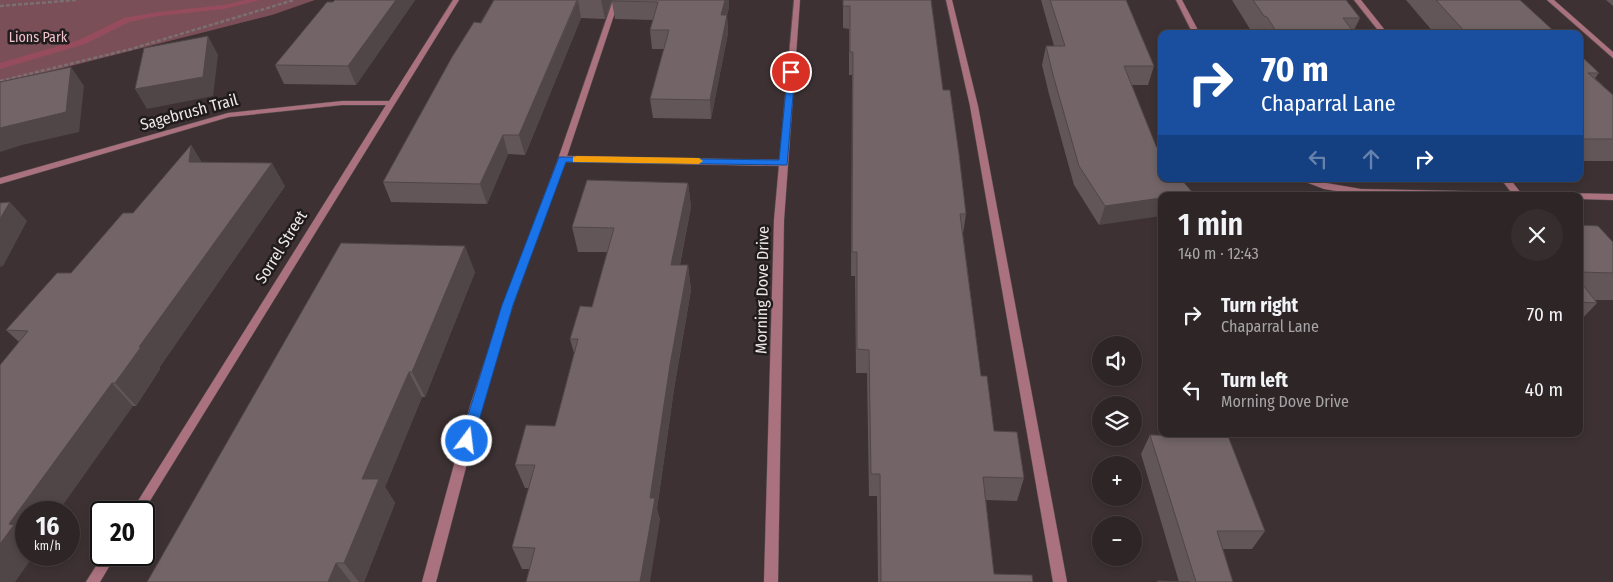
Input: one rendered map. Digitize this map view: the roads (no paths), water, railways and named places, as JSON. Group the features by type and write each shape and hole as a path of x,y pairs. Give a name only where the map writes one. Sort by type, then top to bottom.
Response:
{"street":[{"name":"Sorrel Street","path":"143,501 456,0"},
{"path":"429,582 476,406 502,324 540,214 562,159 616,0"},
{"name":"Morning Dove Drive","path":"771,582 779,220 797,0"},
{"path":"949,0 974,106 1060,582"},
{"path":"1179,0 1195,30"},
{"path":"1357,0 1382,30"},
{"path":"1550,0 1613,56"},
{"name":"Sagebrush Trail","path":"0,182 228,114 324,104 391,103"},
{"path":"562,159 784,163"},
{"path":"1314,182 1324,186 1361,192"},
{"path":"1507,182 1516,192"},
{"path":"1583,196 1613,197"},
{"path":"93,582 103,566"}],"waterway":[{"path":"0,66 82,42 127,20 158,14 224,7 256,0"}],"park label":[{"name":"Lions Park","path":"38,37"}]}
